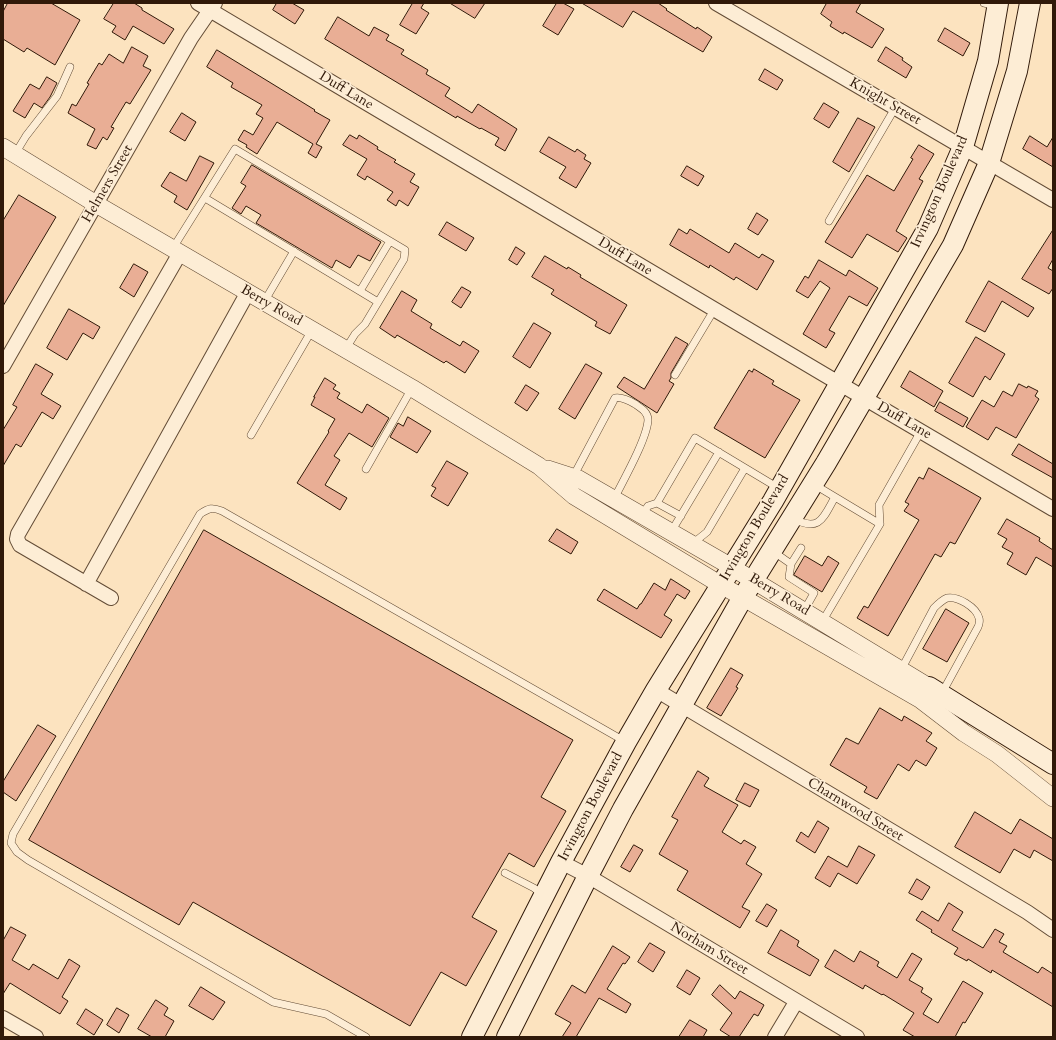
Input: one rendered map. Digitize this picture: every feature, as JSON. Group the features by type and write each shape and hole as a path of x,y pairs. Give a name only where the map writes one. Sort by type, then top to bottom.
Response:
{"main road":[{"name":"Irvington Boulevard","path":"507,1037 623,809 743,598 813,484 953,245 989,163 1017,71 1030,3"},
{"name":"Irvington Boulevard","path":"477,1035 561,862 626,742 656,690 780,489 928,228 963,148 988,61 993,4"},
{"path":"937,693 1053,764"},
{"path":"544,896 555,922 554,944"}],"street":[{"name":"Duff Lane","path":"198,3 213,7 714,310 1053,509"},
{"name":"Knight Street","path":"716,3 1053,200"},
{"name":"Helmers Street","path":"3,366 191,38 213,7"},
{"name":"Berry Road","path":"9,151 96,204 412,388 540,466 574,496 743,598 899,678 937,693 973,724 997,754"},
{"path":"111,598 20,545 17,539 18,534 176,250"},
{"path":"86,584 248,292"},
{"name":"Berry Road","path":"540,466 579,479 732,567 822,622 899,678 922,700 964,733 997,754 1053,798"},
{"name":"Charnwood Street","path":"656,690 1027,912 1053,930"},
{"name":"Norham Street","path":"561,862 588,876 796,1002 857,1037"},
{"path":"775,1037 796,1002"},
{"path":"3,1018 36,1037"}],"lane":[{"path":"9,151 26,136 57,96 70,67"},
{"path":"829,221 895,108"},
{"path":"176,250 235,149 406,250 404,259 365,324 355,334 345,350"},
{"path":"206,198 378,302"},
{"path":"360,291 390,241"},
{"path":"264,302 294,251"},
{"path":"674,375 714,310"},
{"path":"251,435 312,330"},
{"path":"366,469 412,388"},
{"path":"573,477 615,398 620,397 631,402 644,409 648,419 642,439 614,499"},
{"path":"822,622 880,524 879,505 921,431"},
{"path":"642,516 648,506 657,503 695,438 780,489"},
{"path":"671,532 719,452"},
{"path":"692,544 706,532 745,468"},
{"path":"813,484 880,524"},
{"path":"792,518 802,523 815,524 821,520 835,497"},
{"path":"657,503 680,516"},
{"path":"366,1037 326,1014 273,1002 28,860 17,852 11,843 13,834 200,514 209,508 216,508 222,511 592,724 626,742"},
{"path":"801,548 791,564 789,577 814,593 804,611"},
{"path":"772,550 791,564"},
{"path":"899,678 937,605 948,598 956,599 974,609 979,618 978,627 937,693"},
{"path":"505,873 534,888 544,896"}],"building":[{"path":"8,3 51,3 80,20 55,65 27,48 24,52 3,39 3,12"},
{"path":"114,3 134,3 142,8 142,10 174,29 164,44 133,26 125,40 112,32 116,26 104,19"},
{"path":"277,3 292,3 304,10 295,24 273,10"},
{"path":"413,3 424,3 421,8 429,13 416,34 400,25"},
{"path":"450,3 485,3 475,18"},
{"path":"557,3 563,3 574,9 558,35 543,26"},
{"path":"582,3 658,3 667,9 666,10 696,29 697,27 712,37 703,52 633,11 623,27"},
{"path":"827,3 861,3 856,12 884,29 872,48 830,26 832,22 821,14"},
{"path":"338,17 369,36 374,27 389,35 386,40 404,50 401,54 428,70 426,74 450,88 445,96 472,113 478,104 517,129 505,151 495,145 499,138 457,116 456,118 325,39"},
{"path":"945,28 970,43 963,56 938,41"},
{"path":"132,47 148,56 143,66 151,70 130,104 126,102 111,127 114,128 107,140 103,137 96,149 87,145 95,129 68,113 72,104 76,106 99,63 102,65 109,54 123,63"},
{"path":"886,47 903,58 902,60 912,67 906,78 878,61"},
{"path":"217,50 330,120 316,144 322,147 316,158 308,153 313,144 277,122 257,154 246,147 247,145 238,140 244,130 253,135 263,118 256,114 262,105 231,87 233,83 207,67"},
{"path":"765,69 783,80 777,90 759,80"},
{"path":"47,77 57,83 50,97 42,108 34,103 25,118 13,111 30,84 39,89"},
{"path":"824,103 839,112 829,128 814,119"},
{"path":"182,113 196,122 185,141 170,132"},
{"path":"858,118 875,127 849,172 833,162"},
{"path":"350,135 357,139 359,135 378,147 377,149 396,160 394,162 415,174 410,182 419,187 408,206 399,200 396,206 387,200 393,192 367,176 365,180 357,175 367,159 343,145"},
{"path":"1030,136 1047,147 1053,137 1053,167 1023,149"},
{"path":"549,137 575,152 577,149 586,155 584,159 591,163 576,188 559,178 566,167 540,152"},
{"path":"919,145 934,154 919,179 923,181 896,231 907,238 898,252 867,234 852,258 825,242 867,175 894,191 913,159 911,158"},
{"path":"200,156 214,163 187,210 174,202 177,196 161,186 170,172 186,181"},
{"path":"252,165 381,242 370,261 358,255 350,268 336,260 332,268 256,223 261,215 246,206 241,214 232,208 246,186 241,183"},
{"path":"687,166 704,176 698,186 681,176"},
{"path":"19,195 56,217 3,306 3,221"},
{"path":"757,213 768,220 758,235 748,229"},
{"path":"447,222 474,238 466,251 439,235"},
{"path":"679,229 687,234 690,229 729,253 735,243 759,258 762,254 774,261 757,290 736,277 734,280 710,265 709,268 670,245"},
{"path":"1053,230 1053,259 1048,268 1053,271 1053,288 1049,294 1022,279"},
{"path":"516,247 525,253 517,265 509,260"},
{"path":"545,256 567,269 568,267 581,275 580,277 627,305 610,334 595,326 597,322 551,294 554,290 532,277"},
{"path":"819,260 846,276 849,270 878,288 867,306 849,296 829,330 835,333 826,348 803,334 830,288 820,281 808,298 796,291 805,276 808,278"},
{"path":"134,264 148,272 134,297 120,288"},
{"path":"989,281 1034,308 1028,317 1002,301 985,332 966,322"},
{"path":"462,287 471,292 461,308 452,302"},
{"path":"402,291 417,300 411,311 432,324 430,328 460,346 463,341 479,351 465,373 446,361 444,363 397,335 395,338 380,328"},
{"path":"69,309 100,327 93,339 83,333 67,360 47,348"},
{"path":"534,323 551,333 530,368 513,357"},
{"path":"676,337 688,344 671,373 671,378 669,381 674,384 657,413 617,387 624,377 644,389"},
{"path":"976,337 1005,354 990,380 985,376 973,397 949,383"},
{"path":"36,364 53,374 41,394 61,406 53,419 42,412 21,447 16,444 3,466 3,430 17,407 13,405"},
{"path":"586,364 602,373 575,419 559,409"},
{"path":"754,369 774,381 772,384 800,400 765,458 714,428 749,370 752,372"},
{"path":"910,371 943,391 934,407 901,387"},
{"path":"325,378 336,385 333,389 340,393 337,398 362,413 367,404 389,418 372,447 349,433 334,456 340,460 325,485 347,498 340,510 297,483 329,432 328,431 335,419 311,405"},
{"path":"1019,384 1027,388 1028,386 1038,391 1035,396 1039,399 1016,438 996,427 988,440 966,427 982,400 994,407 1003,391 1012,396"},
{"path":"526,385 539,393 527,411 515,403"},
{"path":"940,402 968,418 963,427 935,411"},
{"path":"408,417 431,431 417,453 390,437 398,423 403,426"},
{"path":"1019,444 1053,464 1053,478 1012,455"},
{"path":"447,461 468,473 448,506 431,496 436,488 432,486"},
{"path":"929,468 981,498 955,544 950,542 941,557 935,554 888,636 857,618 864,606 868,608 919,520 904,511 909,504 905,502 919,477 923,479"},
{"path":"1007,519 1040,538 1039,541 1053,550 1053,567 1036,557 1026,575 1007,564 1013,553 1002,547 1007,539 998,534"},
{"path":"557,529 578,542 571,554 549,541"},
{"path":"204,530 573,740 541,797 566,811 534,867 509,853 472,917 497,931 466,986 441,972 410,1026 193,902 179,925 29,840"},
{"path":"805,556 822,566 828,556 839,563 822,592 794,575"},
{"path":"671,579 690,591 685,599 677,594 664,615 672,620 661,638 597,600 604,589 637,609 654,583 665,590"},
{"path":"946,609 969,623 947,662 923,649"},
{"path":"731,668 743,675 736,687 738,688 721,716 707,708"},
{"path":"880,708 902,721 904,716 932,733 926,741 937,748 926,766 916,760 909,771 898,764 877,799 864,792 867,787 830,765 846,738 858,744"},
{"path":"38,725 56,736 16,801 3,792 3,782"},
{"path":"698,771 709,778 704,786 738,805 722,832 741,844 744,840 756,847 746,864 762,874 742,907 750,911 740,928 677,890 688,871 659,854 678,820 672,817"},
{"path":"745,783 759,790 750,807 736,800"},
{"path":"975,812 1011,834 1020,819 1053,839 1053,861 1034,850 1030,858 1014,849 1000,873 955,847"},
{"path":"818,821 829,828 815,853 796,841 801,832 808,837"},
{"path":"634,845 643,850 630,872 621,867"},
{"path":"859,846 875,855 857,884 838,873 830,887 815,878 828,856 847,867"},
{"path":"917,879 930,887 922,900 909,893"},
{"path":"949,903 963,912 952,930 983,948 995,929 1004,934 999,942 1007,946 1003,952 1038,973 1042,967 1053,974 1053,1007 992,970 991,973 968,959 967,961 954,954 958,948 931,932 932,930 916,920 922,911 938,921"},
{"path":"767,904 777,910 767,927 756,921"},
{"path":"11,927 26,935 12,960 29,970 33,964 58,979 69,959 80,966 62,997 68,1001 60,1014 10,983 3,994 3,941"},
{"path":"781,930 799,941 797,946 819,960 810,976 768,953"},
{"path":"650,943 665,952 653,972 638,962"},
{"path":"613,946 630,957 625,964 623,963 607,989 631,1004 626,1013 599,998 576,1037 562,1037 571,1023 555,1014 572,985 585,993"},
{"path":"835,950 854,962 860,951 879,962 877,966 897,978 912,953 922,959 909,980 923,988 921,992 932,999 923,1014 938,1023 963,981 983,993 965,1023 963,1022 955,1037 915,1037 903,1030 914,1013 883,994 882,995 865,985 863,989 825,967"},
{"path":"687,970 700,978 690,995 677,987"},
{"path":"720,985 735,999 740,991 764,1005 758,1016 754,1014 739,1037 731,1037 720,1030 732,1013 712,995"},
{"path":"201,987 225,1002 213,1020 189,1006"},
{"path":"156,1000 168,1008 164,1015 174,1021 165,1037 152,1037 138,1029"},
{"path":"117,1008 129,1015 119,1033 107,1025"},
{"path":"86,1009 103,1020 94,1035 77,1024"},
{"path":"690,1020 707,1030 703,1037 679,1037"}]}
